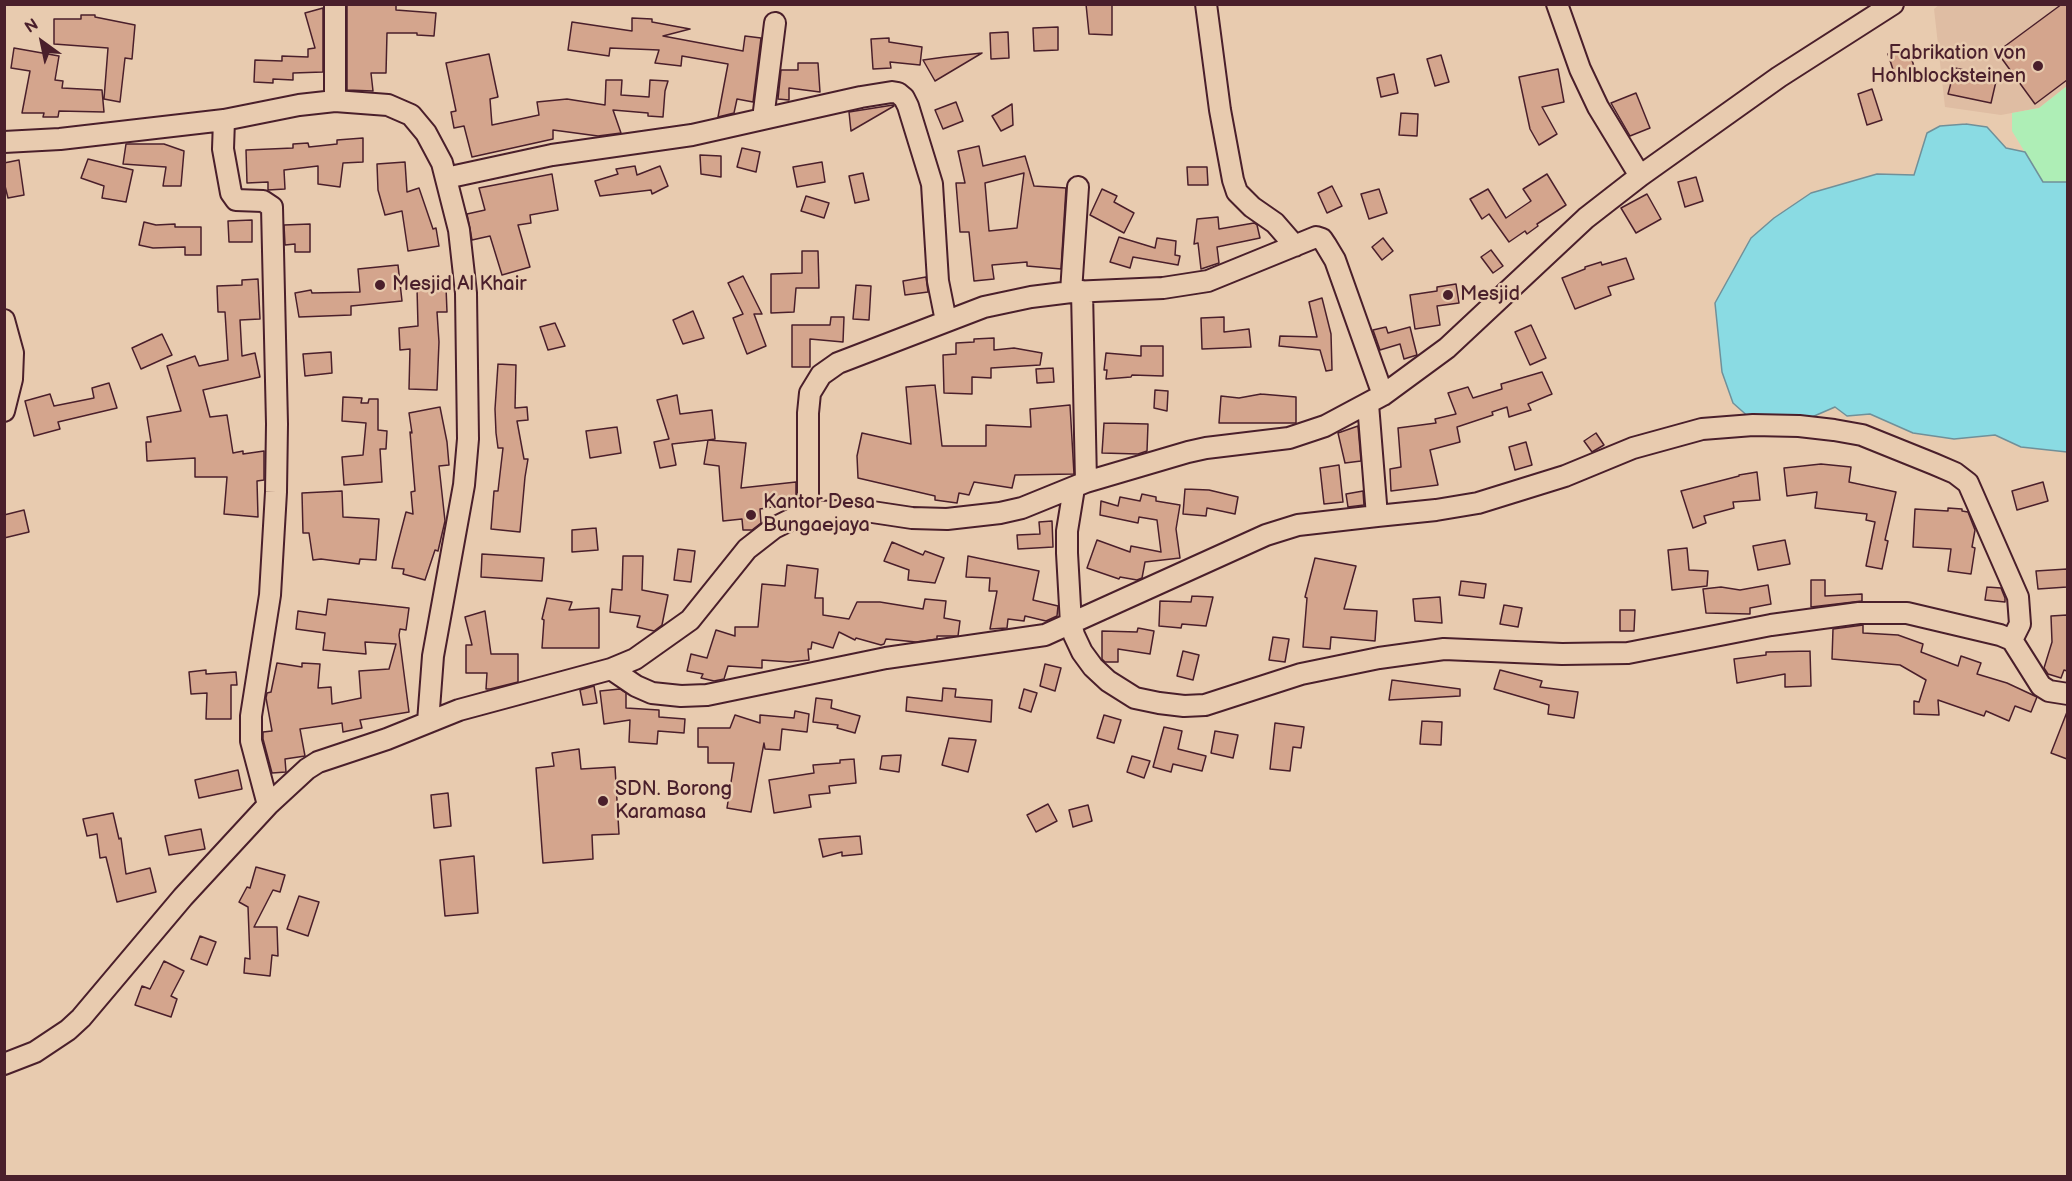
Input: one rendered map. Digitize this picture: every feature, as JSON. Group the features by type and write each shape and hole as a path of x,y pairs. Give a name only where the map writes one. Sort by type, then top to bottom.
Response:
{"street":[{"path":"335,4 335,101"},
{"path":"1206,4 1220,110 1237,192 1252,207 1275,223 1295,246"},
{"path":"1557,4 1584,79 1598,107 1640,176"},
{"path":"4,1064 35,1052 68,1030 183,897 268,805 318,762 387,739 459,710 611,669 635,659 690,620 710,598 747,549 761,536 786,520 808,514 860,510 912,518 980,517 1022,508 1080,485 1206,448 1289,438 1309,433 1375,399 1447,348 1586,218 1640,176 1779,77 1893,4"},
{"path":"763,119 775,23"},
{"path":"446,178 552,155 692,135 861,97 898,93 908,106 932,184 938,281 946,321"},
{"path":"4,142 60,140 224,120 299,105 335,101 388,105 411,115 426,133 442,163 459,230 466,293 468,439 464,485 433,656 428,722"},
{"path":"224,120 224,150 231,192 236,200 263,201 272,207 276,492 270,595 251,716 251,741 268,805"},
{"path":"1078,187 1076,291 1080,485 1067,531 1066,553 1071,624 1082,652 1093,667 1108,681 1135,698 1184,706 1205,705 1300,674 1433,650 1562,654 1628,653 1771,625 1859,613 1907,613 2000,635 2012,640 2041,686 2049,691 2067,694"},
{"path":"808,514 810,393 821,375 838,363 984,307 1076,291 1163,288 1208,280 1316,237 1322,239 1330,251 1375,399 1377,516"},
{"path":"4,320 13,353 12,379 4,411"},
{"path":"611,669 636,686 652,693 681,696 707,695 886,658 1045,635 1266,535 1298,525 1479,503 1565,476 1633,448 1702,429 1753,425 1798,426 1862,435 1955,473 1968,483 2018,597 2020,624 2012,640"},
{"path":"430,688 459,710"}],"shaded area":[{"path":"1940,4 2067,5 2067,86 2039,108 2001,115 1945,107 1934,9"}],"green space":[{"path":"2067,86 2067,182 2043,182 2012,131 2012,113 2039,108"}],"water":[{"path":"1966,124 1987,127 2006,148 2025,152 2043,182 2067,182 2067,452 2021,447 1995,435 1954,439 1913,433 1870,414 1847,416 1835,407 1805,420 1751,419 1733,403 1722,372 1715,303 1751,238 1774,218 1811,193 1877,174 1914,175 1927,133 1940,126"}],"building":[{"path":"347,4 396,4 396,10 436,13 434,36 417,35 417,33 387,33 386,73 371,73 373,91 347,90"},
{"path":"1086,4 1112,4 1112,35 1089,34"},
{"name":"Fabrikation von Hohlblocksteinen","path":"2062,4 2067,4 2067,80 2035,104 1997,52"},
{"path":"323,8 323,72 293,73 293,80 273,79 273,83 254,82 255,60 282,61 282,56 308,57 308,49 315,48 305,13"},
{"path":"81,15 95,15 95,17 135,25 132,59 125,58 120,102 104,99 108,48 54,44 54,19 81,19"},
{"path":"632,18 652,19 652,22 690,29 663,36 743,51 745,36 761,38 753,102 737,99 734,113 718,117 728,64 682,56 681,66 655,63 659,50 610,48 609,56 568,50 572,22 632,31"},
{"path":"1058,27 1058,50 1034,51 1033,28"},
{"path":"1008,32 1009,58 991,59 990,33"},
{"path":"889,38 889,42 922,47 920,65 890,62 891,68 873,69 871,39"},
{"path":"1908,47 1916,73 1896,79 1888,54"},
{"path":"14,48 59,56 55,80 63,81 62,88 102,90 104,112 59,111 58,117 43,117 44,113 22,113 30,71 11,68"},
{"path":"982,53 935,81 923,60 945,57"},
{"path":"489,54 498,97 490,99 492,125 539,115 537,102 567,99 605,105 606,80 622,80 621,95 649,97 650,80 668,81 663,117 648,116 648,113 613,110 621,133 598,136 553,130 553,139 472,157 464,126 454,128 451,112 456,111 446,63"},
{"path":"1441,55 1449,82 1435,86 1427,59"},
{"path":"798,63 818,63 820,92 789,88 789,100 778,99 781,70 798,70"},
{"path":"1955,68 1997,77 1991,103 1948,94"},
{"path":"1558,69 1564,102 1542,107 1557,134 1539,145 1530,129 1519,77"},
{"path":"1394,74 1398,93 1381,97 1377,78"},
{"path":"1872,89 1882,120 1867,125 1858,94"},
{"path":"1636,93 1650,128 1630,136 1611,103"},
{"path":"956,102 963,121 943,129 935,110"},
{"path":"1012,104 1013,125 1001,131 992,116"},
{"path":"894,106 851,131 849,112"},
{"path":"1401,113 1418,114 1417,136 1399,135"},
{"path":"363,138 363,162 343,163 340,187 318,184 318,166 284,170 285,189 268,190 268,182 247,183 246,150 293,148 293,144 308,143 309,147 337,144 337,140"},
{"path":"126,144 164,144 184,151 181,186 163,186 166,167 123,164"},
{"path":"979,146 983,166 1025,156 1034,186 1066,188 1061,269 1027,266 1027,262 992,265 994,279 974,281 969,232 960,232 956,183 965,183 958,151","holes":["1024,173 1017,228 989,231 985,183"]},
{"path":"742,148 760,152 756,172 737,167"},
{"path":"700,155 721,156 721,177 701,174"},
{"path":"88,159 133,170 126,202 102,198 104,186 81,178"},
{"path":"19,160 24,195 8,198 4,182 4,163"},
{"path":"405,162 407,192 419,188 433,229 436,228 439,246 408,251 402,211 385,215 378,190 377,164"},
{"path":"822,162 825,182 797,187 793,167"},
{"path":"635,166 637,175 660,166 668,186 652,194 651,190 600,196 595,181 618,174 616,169"},
{"path":"1187,167 1207,167 1208,185 1188,185"},
{"path":"863,173 869,200 855,203 849,176"},
{"path":"552,174 558,210 530,215 531,223 518,225 530,267 502,275 490,236 472,240 467,214 485,210 479,188"},
{"path":"1547,174 1566,205 1537,224 1538,226 1527,234 1525,231 1509,242 1489,214 1482,219 1470,199 1488,189 1506,218 1531,201 1523,189"},
{"path":"1696,177 1703,201 1685,207 1678,182"},
{"path":"1332,186 1342,206 1327,213 1318,193"},
{"path":"1102,189 1117,196 1114,202 1134,213 1124,233 1090,215"},
{"path":"1379,189 1387,213 1369,219 1361,194"},
{"path":"1647,194 1661,219 1636,233 1621,208"},
{"path":"806,196 829,203 824,218 801,211"},
{"path":"1218,217 1219,229 1254,223 1257,225 1260,238 1217,247 1219,263 1201,269 1198,243 1194,244 1197,219"},
{"path":"252,220 252,242 229,242 228,221"},
{"path":"144,222 156,225 175,224 175,227 201,227 201,255 185,255 185,247 153,248 139,245"},
{"path":"310,224 310,252 295,252 295,244 285,245 284,225"},
{"path":"1119,237 1155,248 1157,238 1176,241 1175,255 1180,256 1178,265 1133,257 1130,268 1110,262"},
{"path":"1383,238 1393,251 1382,260 1372,247"},
{"path":"1491,250 1503,266 1493,273 1481,257"},
{"path":"802,251 818,251 819,288 796,288 794,312 771,313 771,274 802,273"},
{"path":"1626,258 1634,279 1608,287 1611,295 1575,309 1562,278 1601,262 1602,265"},
{"path":"398,265 402,301 351,306 351,315 299,317 295,293 311,290 312,293 360,292 358,269"},
{"path":"743,276 762,314 754,314 766,346 747,354 733,318 743,314 728,283"},
{"path":"926,277 928,292 905,295 903,281"},
{"path":"258,279 260,319 240,320 242,356 255,353 260,377 203,390 210,417 227,415 233,453 264,451 264,480 257,481 258,517 224,514 227,477 195,477 195,458 147,461 146,442 151,442 147,417 181,411 167,366 195,356 199,366 228,360 225,312 218,312 217,286 242,285 242,280"},
{"path":"1456,284 1459,303 1437,306 1440,325 1415,329 1410,295 1437,291 1437,287"},
{"path":"856,285 871,286 869,320 853,319"},
{"path":"446,287 447,312 437,312 439,342 437,390 409,389 410,349 400,350 399,328 418,326 417,288"},
{"path":"1322,298 1331,334 1332,370 1326,371 1320,350 1279,346 1280,336 1317,337 1309,302"},
{"path":"693,311 704,338 683,344 673,320"},
{"path":"831,317 844,317 843,342 810,339 810,367 792,367 792,325 830,325"},
{"path":"1224,317 1224,332 1249,329 1251,347 1202,349 1201,318"},
{"path":"555,323 565,346 548,350 540,327"},
{"path":"1531,325 1546,358 1530,365 1515,332"},
{"path":"1386,327 1388,333 1410,327 1417,355 1404,359 1400,344 1380,350 1373,330"},
{"path":"162,334 172,355 141,369 132,348"},
{"path":"994,338 994,350 1014,348 1042,353 1040,365 991,368 991,378 972,377 972,394 944,393 943,355 956,354 956,343"},
{"path":"1141,346 1163,346 1163,376 1132,375 1131,377 1106,379 1107,370 1104,370 1106,353 1141,356"},
{"path":"331,352 332,373 305,376 303,354"},
{"path":"498,364 516,365 515,408 527,407 528,420 517,421 524,459 528,459 520,532 491,529 494,491 498,491 503,448 498,448 496,433"},
{"path":"1053,368 1054,382 1037,383 1036,369"},
{"path":"1542,372 1552,394 1528,404 1531,410 1509,417 1507,407 1492,412 1493,415 1457,427 1460,442 1430,450 1438,485 1391,491 1390,469 1401,467 1398,428 1436,423 1435,419 1456,414 1448,393 1468,387 1473,398 1502,389 1501,384"},
{"path":"109,383 117,408 58,422 60,429 34,436 25,401 50,394 54,406 94,398 92,388"},
{"path":"935,385 942,446 986,446 986,425 1031,427 1030,409 1070,405 1074,474 1015,475 1012,488 974,482 969,495 959,493 957,503 935,500 935,496 858,478 857,456 862,433 911,444 906,387"},
{"path":"1155,390 1168,391 1167,411 1154,408"},
{"path":"1261,394 1296,397 1296,423 1219,423 1221,396 1239,398"},
{"path":"677,395 680,414 712,410 715,439 672,444 676,465 660,468 654,442 669,439 657,400"},
{"path":"343,397 362,398 361,403 368,403 369,399 378,399 378,430 387,431 386,449 380,449 382,482 344,485 342,457 363,455 366,423 342,421"},
{"path":"440,407 449,465 439,466 445,521 438,551 435,550 425,580 403,574 404,569 392,568 406,512 413,514 411,492 415,491 409,413"},
{"path":"1104,423 1148,424 1147,451 1138,454 1102,453"},
{"path":"1358,426 1361,461 1345,463 1338,433"},
{"path":"617,427 621,453 590,458 586,431"},
{"path":"1596,433 1604,445 1592,452 1584,441"},
{"path":"708,440 746,443 741,488 796,482 796,503 778,502 778,506 760,509 761,523 752,530 743,530 742,519 723,521 719,466 704,464"},
{"path":"1526,442 1532,465 1515,470 1509,447"},
{"path":"1821,464 1851,467 1849,482 1896,492 1885,540 1888,541 1882,569 1866,566 1875,522 1866,520 1867,514 1815,508 1817,492 1787,496 1784,468"},
{"path":"1339,465 1343,502 1324,504 1320,468"},
{"path":"1757,472 1760,500 1733,502 1734,508 1704,516 1706,523 1693,528 1681,491"},
{"path":"2043,482 2048,501 2017,510 2012,491"},
{"path":"1185,489 1209,490 1238,497 1235,514 1207,508 1206,516 1183,514"},
{"path":"342,491 343,517 379,519 376,560 360,559 359,564 313,560 309,533 303,533 302,493"},
{"path":"1363,491 1364,505 1348,507 1346,494"},
{"path":"1142,494 1156,497 1156,501 1180,505 1176,529 1180,558 1145,562 1142,578 1137,580 1120,577 1119,579 1087,568 1097,540 1130,552 1131,546 1161,552 1157,520 1139,517 1138,523 1100,515 1101,501 1118,506 1120,497 1140,501"},
{"path":"1948,508 1968,512 1975,530 1971,574 1948,571 1951,549 1913,547 1915,509 1948,511"},
{"path":"24,510 29,532 4,538 4,515"},
{"path":"1052,521 1053,547 1018,549 1017,535 1040,534 1039,522"},
{"path":"596,528 598,550 572,552 572,530"},
{"path":"1785,540 1790,564 1758,570 1753,546"},
{"path":"892,542 923,555 925,551 944,558 935,583 908,580 909,570 884,561"},
{"path":"1687,548 1689,570 1708,571 1707,586 1672,590 1668,550"},
{"path":"678,549 695,551 691,582 674,580"},
{"path":"482,554 544,558 542,581 481,577"},
{"path":"623,556 643,556 642,590 668,595 662,625 654,631 637,627 640,616 610,612 612,589 622,590"},
{"path":"968,556 1039,571 1033,600 1058,606 1057,616 1046,621 1025,616 1024,621 1008,619 1007,628 990,629 997,591 989,591 990,578 966,577"},
{"path":"1315,558 1356,566 1344,609 1377,611 1375,641 1331,637 1330,649 1303,647 1307,598 1305,597"},
{"path":"787,565 818,569 815,598 823,598 823,615 849,619 857,602 880,602 923,609 925,599 946,601 944,618 960,621 958,636 937,636 937,639 916,642 886,639 881,645 856,638 855,640 839,632 833,648 812,642 811,649 808,649 809,660 790,662 762,660 762,668 728,666 724,679 714,681 701,678 703,674 687,671 691,654 707,658 716,630 735,636 735,627 758,627 762,584 785,586"},
{"path":"2067,569 2067,587 2038,589 2036,571"},
{"path":"1811,580 1825,580 1825,596 1862,594 1862,601 1811,607"},
{"path":"1461,581 1486,584 1484,598 1459,595"},
{"path":"1768,585 1771,604 1750,608 1750,614 1706,613 1703,589 1721,587 1740,590"},
{"path":"1987,587 2001,588 2005,602 1985,600"},
{"path":"1192,596 1213,597 1206,626 1182,624 1181,628 1159,626 1160,601 1191,602"},
{"path":"1440,597 1442,623 1415,621 1413,599"},
{"path":"547,598 572,602 569,610 599,608 599,648 542,648 544,620 542,619"},
{"path":"328,599 409,608 406,630 400,629 399,635 409,712 360,720 362,728 343,732 342,723 300,729 305,756 285,759 286,772 272,773 263,732 272,731 266,698 267,693 271,692 277,663 302,667 302,663 320,664 318,688 331,687 332,704 361,698 359,671 389,669 396,644 365,642 366,654 323,650 325,633 296,629 298,611 326,615"},
{"path":"1504,605 1522,608 1518,627 1500,624"},
{"path":"1620,610 1635,610 1634,631 1620,631"},
{"path":"485,611 491,654 518,654 518,682 486,689 487,673 466,673 466,645 472,645 465,617"},
{"path":"2067,615 2067,671 2064,670 2061,678 2048,674 2044,668 2052,642 2051,616"},
{"path":"1863,625 1863,633 1898,635 1923,644 1921,652 1958,666 1961,656 1981,663 1977,674 2007,683 2037,697 2031,712 2015,706 2009,721 1986,711 1984,716 1938,700 1939,715 1914,714 1914,701 1919,702 1926,680 1900,665 1832,659 1833,629"},
{"path":"1138,628 1154,631 1150,654 1118,649 1118,662 1105,662 1102,659 1102,631 1137,632"},
{"path":"1273,637 1289,639 1285,662 1269,660"},
{"path":"1183,651 1199,655 1193,680 1177,676"},
{"path":"1810,651 1811,686 1785,687 1785,674 1737,683 1734,659 1766,655 1766,652"},
{"path":"1045,664 1061,668 1055,691 1040,686"},
{"path":"206,670 206,674 236,672 237,685 231,685 231,719 206,719 207,693 191,694 189,672"},
{"path":"1500,670 1542,681 1540,687 1578,692 1574,718 1548,714 1549,705 1494,689"},
{"path":"1392,680 1460,689 1460,696 1389,700"},
{"path":"594,686 597,703 583,705 580,690"},
{"path":"943,688 956,689 955,697 992,700 991,722 906,711 907,697 942,701"},
{"path":"620,689 626,693 626,708 659,710 659,717 685,719 684,733 658,731 657,744 629,742 630,720 604,724 600,691"},
{"path":"1024,689 1037,693 1031,712 1019,708"},
{"path":"816,698 832,700 831,708 860,716 855,733 837,728 838,725 813,722"},
{"path":"795,711 809,714 807,732 782,729 780,750 765,749 764,743 751,812 727,808 734,763 708,763 708,747 698,747 698,728 730,728 735,715 760,723 760,715 794,718"},
{"path":"2067,712 2067,759 2051,753"},
{"path":"1104,715 1121,720 1114,743 1097,738"},
{"path":"1422,721 1442,722 1441,745 1420,744"},
{"path":"1275,723 1304,727 1301,748 1293,747 1290,771 1270,769"},
{"path":"1164,727 1182,731 1178,749 1206,756 1202,771 1173,764 1171,772 1153,767"},
{"path":"1215,731 1238,735 1233,758 1211,753"},
{"path":"949,738 976,740 968,772 942,765"},
{"path":"579,749 581,769 615,767 619,834 592,835 593,859 543,863 536,768 554,766 552,753"},
{"path":"901,755 899,772 880,769 882,756"},
{"path":"1132,756 1150,761 1144,778 1127,772"},
{"path":"854,759 856,783 829,786 830,793 809,795 811,807 774,813 769,780 814,773 813,765 840,763 840,760"},
{"path":"238,770 242,789 199,798 195,780"},
{"path":"448,793 451,826 434,828 431,795"},
{"path":"1048,804 1057,821 1036,832 1027,815"},
{"path":"1088,805 1092,821 1073,827 1069,810"},
{"path":"113,813 119,839 121,838 126,874 150,868 156,892 117,902 106,857 100,858 97,834 87,836 83,819"},
{"path":"201,829 205,849 169,855 165,836"},
{"path":"860,836 862,854 842,856 842,852 823,857 819,839"},
{"path":"474,856 478,913 445,916 440,860"},
{"path":"256,867 285,875 280,892 273,890 254,927 277,927 278,956 272,955 270,976 244,973 245,958 250,959 248,907 239,902 247,887 250,888"},
{"path":"299,896 319,902 308,936 287,929"},
{"path":"200,936 216,942 207,965 191,959"},
{"path":"164,961 184,971 171,996 177,999 171,1017 135,1005 142,986 150,989"}],"place":[{"name":"Fabrikation von Hohlblocksteinen","path":"2038,66"},
{"name":"Mesjid Al Khair","path":"380,285"},
{"name":"Mesjid","path":"1448,295"},
{"name":"Kantor Desa Bungaejaya","path":"751,515"},
{"name":"SDN. Borong Karamasa","path":"603,801"}]}
